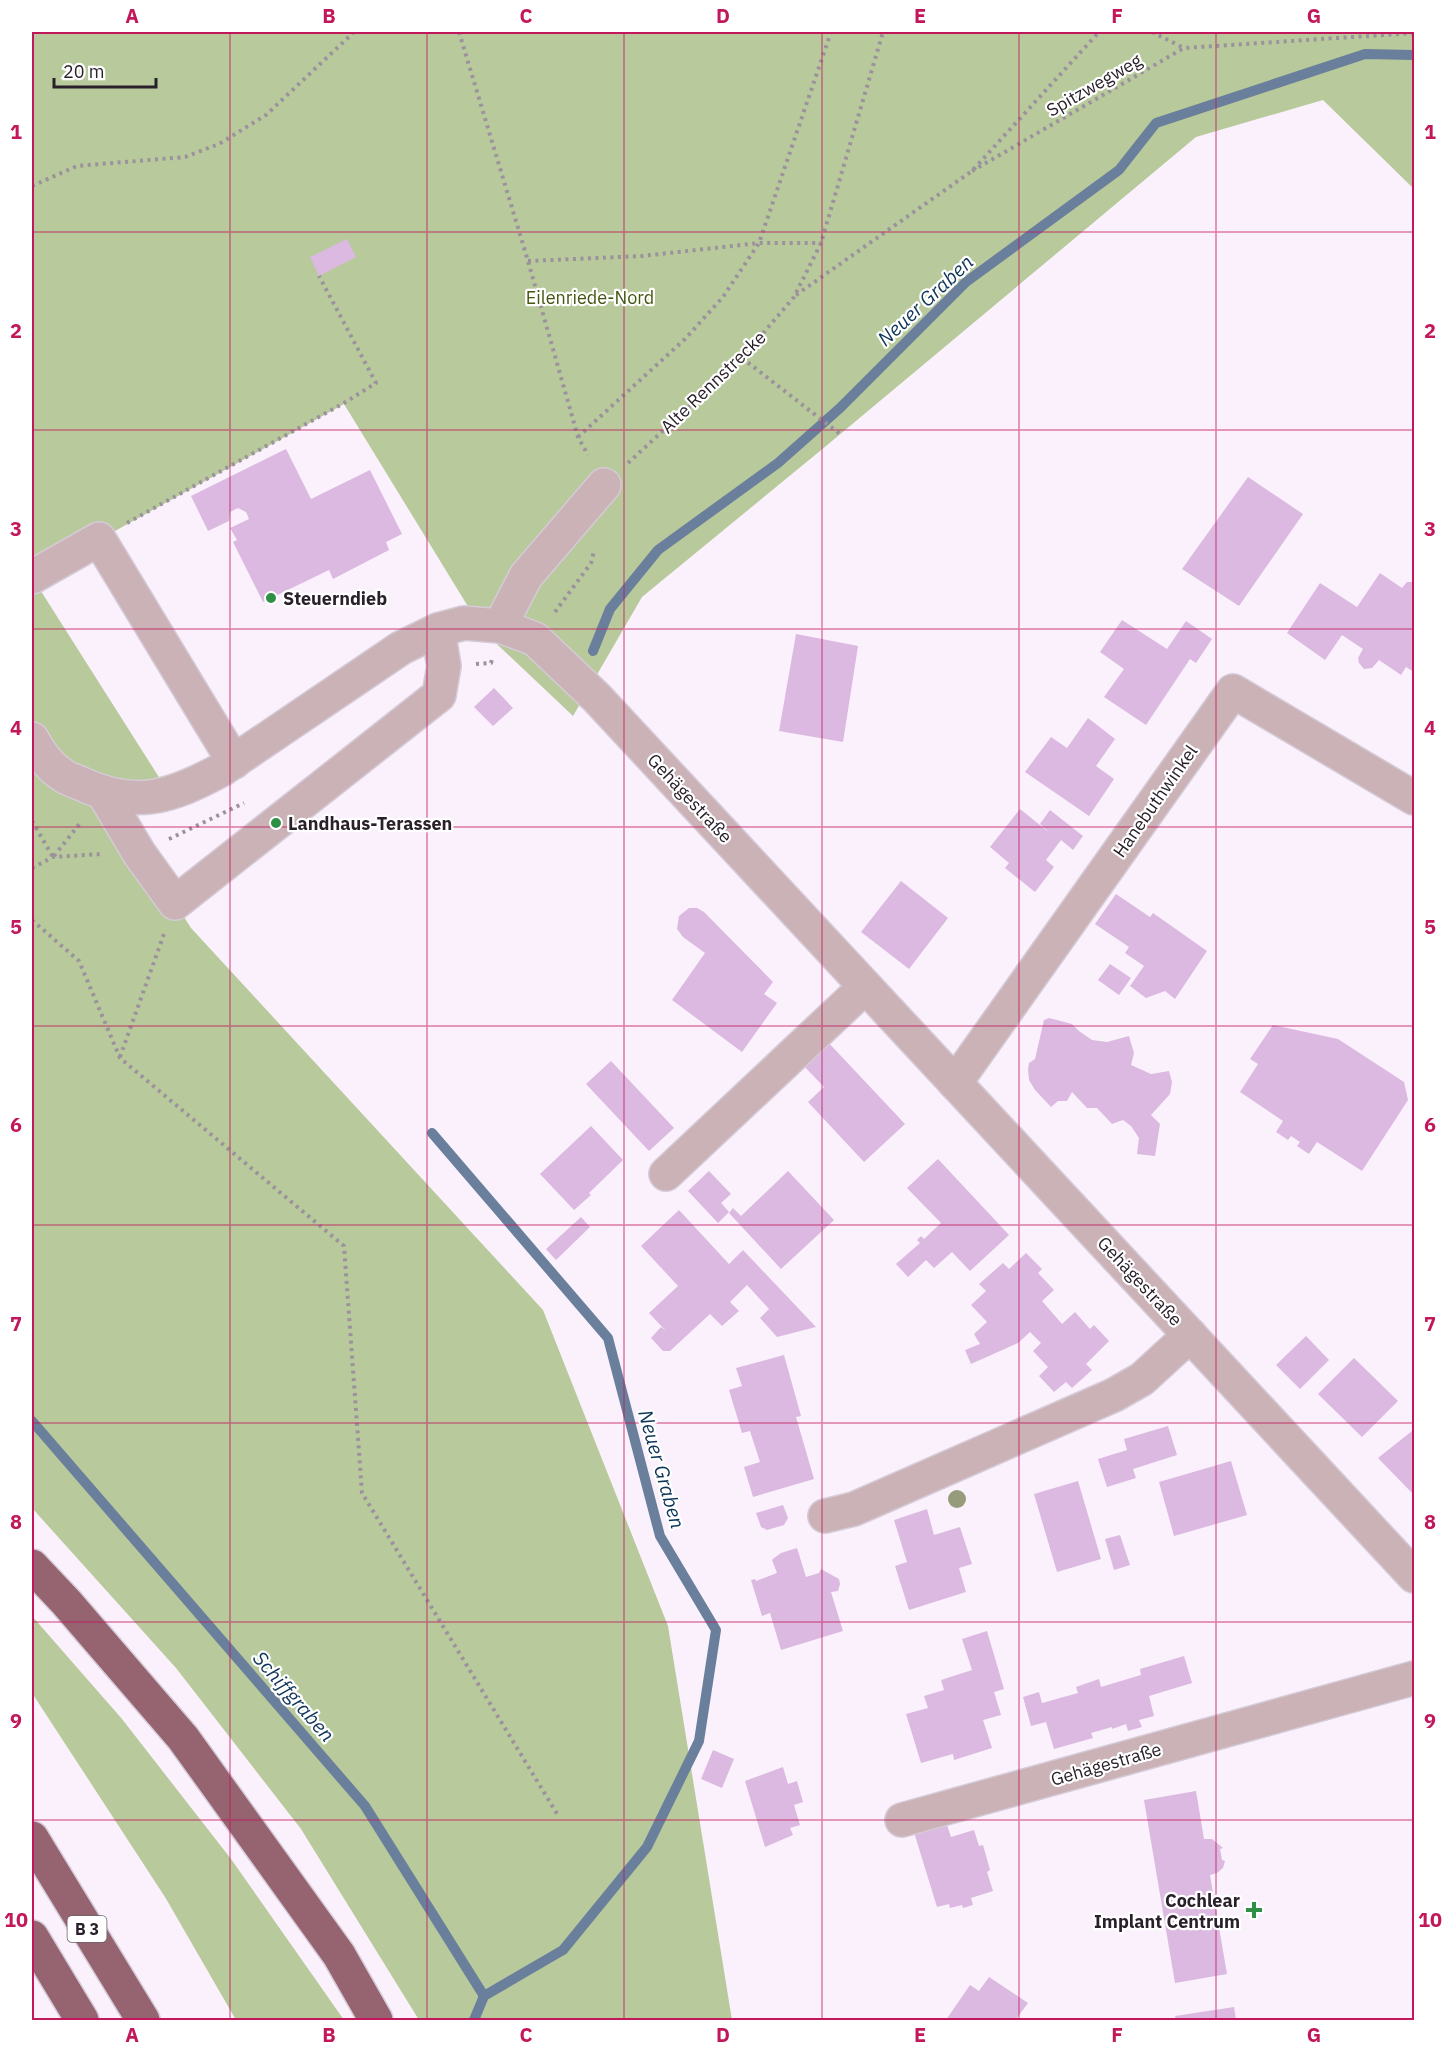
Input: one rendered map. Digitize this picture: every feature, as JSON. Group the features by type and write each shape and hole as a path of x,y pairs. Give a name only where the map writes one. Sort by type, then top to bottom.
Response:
{"highway":[{"path":"32,1566 66,1602 183,1738 339,1955 376,2020"},
{"name":"B 3","path":"32,1838 143,2020"},
{"path":"32,1937 82,2020"}],"street":[{"path":"32,740 61,775 104,794 136,798 169,793 196,783 234,762 401,648 438,630 464,623 500,626 526,576 604,485"},
{"path":"32,577 99,539 234,762"},
{"name":"Gehägestraße","path":"500,626 535,639 597,698 1414,1576"},
{"path":"104,794 139,853 175,903 439,695 444,666 438,630"},
{"name":"Hanebuthwinkel","path":"955,1083 1233,691 1414,798"},
{"path":"666,1174 865,987"},
{"path":"825,1515 855,1509 1114,1395 1142,1379 1191,1335"},
{"name":"Gehägestraße","path":"902,1820 1414,1678"}],"path":[{"path":"32,186 77,166 185,157 219,144 266,115 354,32"},
{"path":"459,32 578,437 604,485"},
{"path":"578,437 685,339 723,297 759,243 831,32"},
{"name":"Alte Rennstrecke","path":"604,485 742,358 794,297 821,243 883,32"},
{"path":"794,297 972,171 1099,32"},
{"path":"1152,32 1184,48"},
{"name":"Spitzwegweg","path":"972,171 1184,48 1414,33"},
{"path":"528,261 642,256 759,243 821,243"},
{"path":"99,539 376,383 319,276"},
{"path":"742,358 840,434"},
{"path":"32,866 53,856 104,794"},
{"path":"32,821 53,856"},
{"path":"120,1058 175,903"},
{"path":"32,920 79,961 120,1058 344,1246 362,1493 559,1817"}],"green space":[{"name":"Eilenriede-Nord","path":"32,32 1414,32 1414,189 1323,100 1196,137 642,597 573,716 483,631 344,404 32,577"},
{"path":"32,577 169,793 105,794 191,928 543,1310 668,1626 732,2020 419,2020 301,1829 176,1668 32,1508"},
{"path":"32,1616 122,1719 231,1859 344,2020 236,2020 165,1897 32,1693"}],"building":[{"path":"347,239 356,257 319,276 310,257"},
{"name":"Steuerndieb","path":"286,449 311,499 370,470 402,534 386,542 389,550 333,579 329,570 263,602 233,542 237,540 230,528 249,519 246,512 238,508 230,512 229,521 208,531 191,496"},
{"path":"1248,477 1303,514 1239,606 1182,569"},
{"path":"1380,573 1402,588 1407,582 1414,582 1414,672 1406,667 1401,675 1379,660 1372,668 1364,669 1358,658 1363,649 1342,635 1325,660 1287,633 1320,583 1357,607"},
{"path":"1122,620 1167,649 1186,621 1212,639 1196,663 1190,659 1146,725 1104,697 1124,669 1100,652"},
{"path":"796,634 858,646 843,742 779,731"},
{"path":"494,688 513,708 493,726 474,707"},
{"path":"1088,718 1115,739 1096,766 1114,779 1089,816 1025,772 1051,737 1067,748"},
{"path":"1020,809 1051,834 1040,824 1050,810 1083,836 1073,850 1061,840 1046,860 1054,867 1035,892 1005,868 1009,863 990,847"},
{"path":"901,881 948,918 909,969 861,932"},
{"path":"1116,894 1150,917 1153,913 1207,951 1175,999 1165,991 1146,998 1130,986 1144,966 1125,953 1129,947 1095,924"},
{"path":"689,908 697,908 704,912 773,982 764,994 777,1003 742,1052 672,1000 705,953 683,937 677,929 679,916"},
{"path":"1110,964 1131,978 1119,995 1098,980"},
{"path":"1049,1018 1072,1024 1092,1040 1107,1042 1129,1036 1134,1053 1131,1065 1151,1074 1169,1071 1172,1082 1170,1094 1151,1115 1160,1124 1155,1156 1137,1154 1139,1138 1131,1126 1123,1120 1112,1124 1097,1108 1087,1108 1072,1092 1067,1101 1058,1101 1051,1107 1035,1090 1029,1080 1029,1063 1035,1059 1044,1020"},
{"path":"1273,1025 1338,1039 1404,1082 1408,1100 1362,1171 1317,1142 1309,1154 1297,1146 1300,1142 1291,1136 1288,1140 1276,1132 1283,1121 1240,1092 1258,1064 1250,1059"},
{"path":"825,1039 905,1124 864,1162 808,1102 824,1087 800,1062"},
{"path":"611,1061 674,1128 649,1151 586,1084"},
{"path":"591,1126 623,1160 574,1210 540,1174"},
{"path":"938,1159 1009,1235 970,1271 952,1252 934,1268 926,1260 908,1277 896,1264 920,1243 917,1240 921,1236 924,1239 941,1223 907,1188"},
{"path":"709,1171 731,1194 721,1203 729,1212 718,1223 688,1191"},
{"path":"788,1171 834,1220 781,1269 729,1213 733,1208 741,1216"},
{"path":"679,1210 729,1264 743,1250 816,1327 777,1337 760,1318 769,1309 747,1285 730,1302 739,1311 722,1326 710,1314 670,1351 663,1351 651,1338 661,1327 666,1331 649,1313 678,1286 641,1246"},
{"path":"581,1217 590,1227 556,1260 546,1249"},
{"path":"1026,1253 1042,1269 1038,1273 1054,1290 1042,1301 1062,1324 1075,1312 1090,1329 1094,1325 1109,1341 1086,1364 1092,1370 1072,1388 1066,1382 1054,1392 1039,1376 1048,1367 1033,1351 1041,1343 1030,1332 1018,1343 971,1364 965,1350 980,1344 974,1334 987,1322 971,1305 986,1291 979,1284 1003,1263 1009,1269"},
{"path":"1306,1336 1329,1360 1300,1389 1276,1365"},
{"path":"784,1355 801,1416 796,1417 814,1479 753,1497 744,1467 760,1462 750,1431 742,1433 729,1390 742,1386 736,1368"},
{"path":"1354,1358 1398,1401 1362,1437 1318,1394"},
{"path":"1168,1426 1177,1455 1133,1469 1136,1478 1107,1487 1098,1459 1127,1450 1124,1439"},
{"path":"1412,1431 1414,1434 1414,1495 1378,1458"},
{"path":"1231,1461 1247,1515 1174,1536 1159,1482"},
{"path":"1078,1481 1101,1559 1057,1572 1034,1494"},
{"path":"783,1505 788,1518 784,1525 767,1530 761,1527 756,1513"},
{"path":"927,1509 934,1535 960,1527 972,1564 959,1568 966,1592 909,1610 895,1566 907,1562 894,1520"},
{"path":"1120,1535 1130,1565 1114,1570 1105,1539"},
{"path":"797,1548 806,1577 819,1573 821,1569 839,1579 838,1591 831,1592 843,1631 781,1650 770,1613 762,1616 751,1580 756,1581 777,1573 772,1560 781,1553"},
{"path":"987,1631 1004,1689 994,1692 1001,1715 983,1720 992,1748 954,1760 953,1754 921,1763 906,1714 928,1708 924,1696 944,1690 941,1680 972,1670 962,1639"},
{"path":"1184,1656 1192,1683 1149,1696 1154,1716 1139,1720 1142,1727 1128,1731 1126,1724 1112,1729 1112,1727 1091,1733 1093,1738 1054,1749 1046,1722 1031,1726 1023,1697 1039,1692 1042,1703 1078,1693 1076,1687 1099,1679 1101,1687 1141,1675 1140,1669"},
{"path":"713,1750 734,1759 722,1788 701,1779"},
{"path":"783,1767 788,1784 797,1781 803,1802 794,1805 800,1825 790,1828 793,1835 765,1847 745,1781"},
{"path":"1196,1791 1204,1839 1212,1839 1223,1848 1220,1849 1222,1860 1225,1861 1223,1868 1210,1875 1227,1974 1175,1983 1144,1800"},
{"path":"945,1819 951,1837 974,1830 979,1846 983,1845 990,1870 987,1872 993,1891 971,1898 973,1905 963,1908 962,1905 950,1908 949,1904 937,1907 913,1829"},
{"path":"989,1977 1028,2003 1017,2018 1021,2020 946,2020 970,1985 979,1991"},
{"path":"1234,2007 1236,2020 1176,2020 1175,2016"}],"waterway":[{"name":"Neuer Graben","path":"593,651 610,609 658,550 778,463 840,408 966,282 1119,170 1156,123 1365,54 1414,55"},
{"name":"Neuer Graben","path":"432,1133 608,1338 660,1536 716,1630 699,1741 647,1847 563,1950 484,1996"},
{"name":"Schiffgraben","path":"32,1421 365,1806 484,1996"},
{"name":"Schiffgraben","path":"474,2020 484,1996"}],"place":[{"name":"Steuerndieb","path":"271,598"},
{"name":"Landhaus-Terassen","path":"276,823"},
{"name":"Cochlear Implant Centrum","path":"1254,1910"}]}
